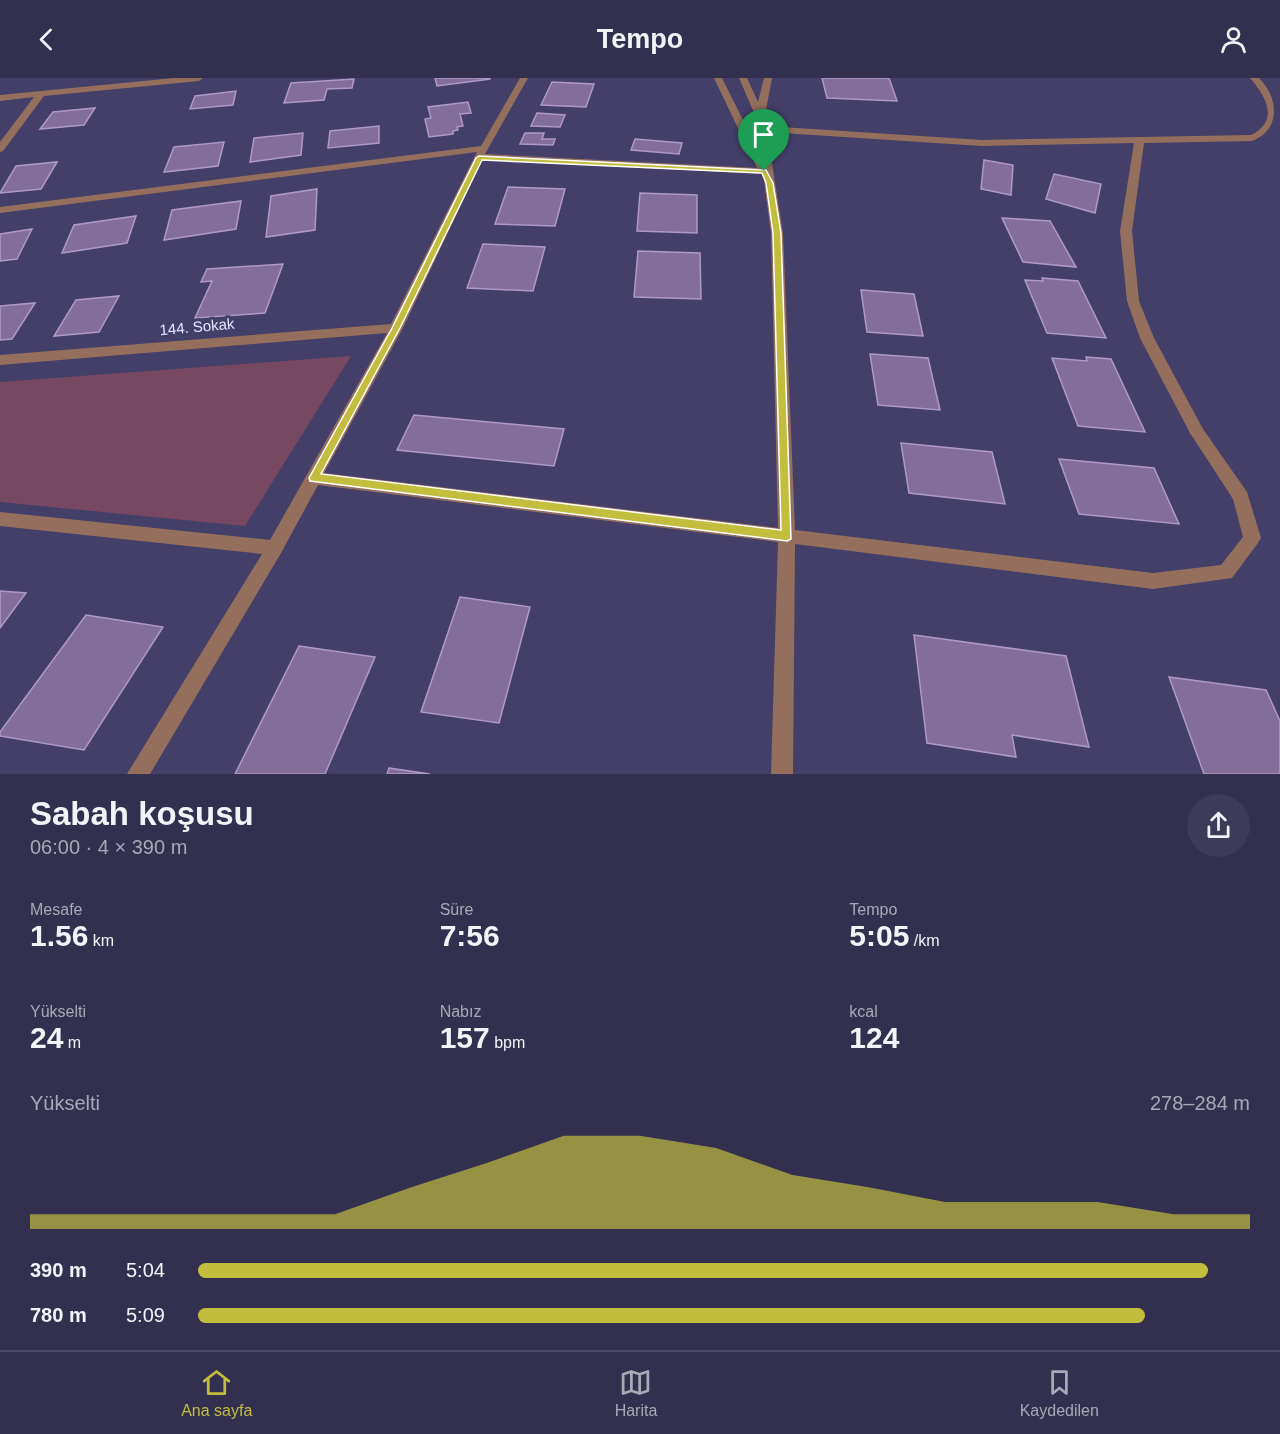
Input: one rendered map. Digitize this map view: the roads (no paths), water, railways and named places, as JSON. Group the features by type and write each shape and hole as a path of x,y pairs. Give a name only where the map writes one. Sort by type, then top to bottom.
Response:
{"street":[{"path":"0,98 199,78"},
{"path":"138,774 275,548 314,478 396,328 482,153 524,78"},
{"path":"718,78 767,177"},
{"path":"743,78 761,122"},
{"path":"768,78 761,122 767,177 777,233 787,536 782,774"},
{"path":"761,122 982,143 1238,140 1261,136 1273,120 1276,99 1254,78"},
{"path":"0,149 41,94"},
{"path":"314,478 1153,581 1226,572 1252,538 1241,497 1198,433 1147,338 1133,301 1126,231 1139,141"},
{"path":"0,210 482,153 767,177"},
{"name":"144. Sokak","path":"0,360 396,328"},
{"path":"0,519 275,548"}]}
